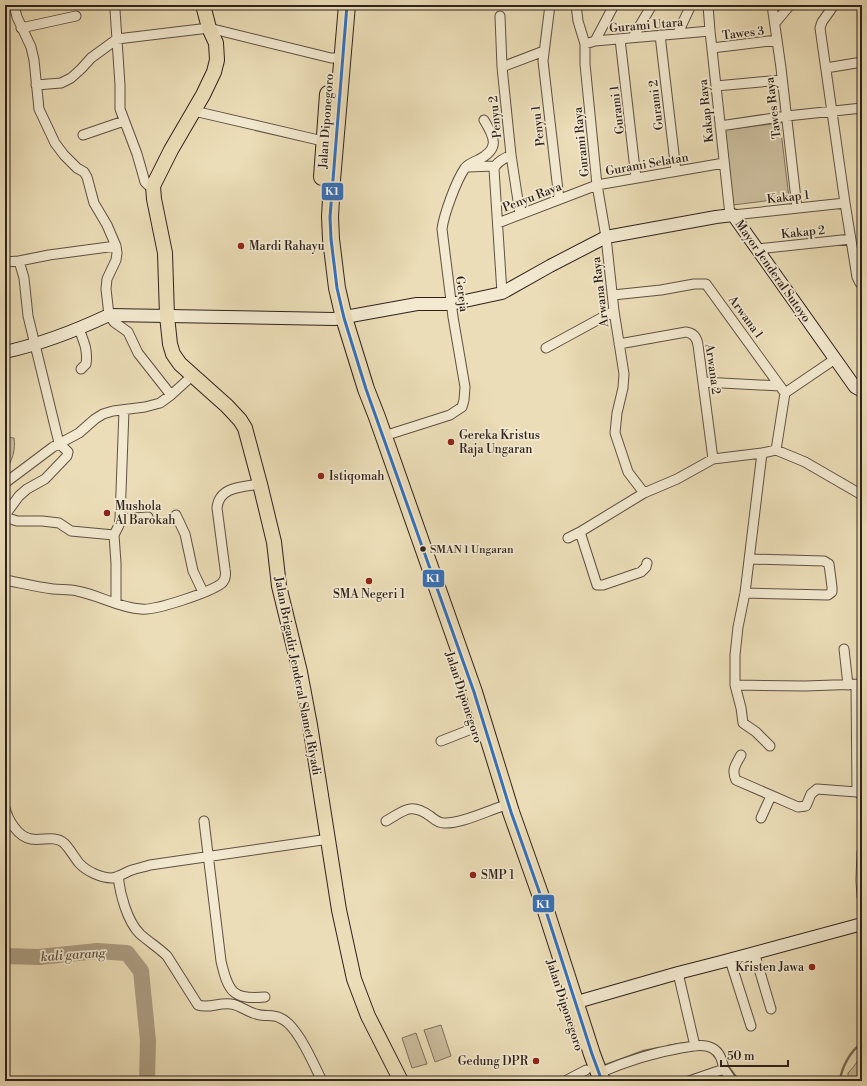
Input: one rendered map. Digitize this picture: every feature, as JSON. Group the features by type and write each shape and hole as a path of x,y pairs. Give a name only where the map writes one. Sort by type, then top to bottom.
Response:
{"highway":[{"name":"Jalan Diponegoro","path":"337,5 336,58 330,142 319,217 322,265 339,319 358,391 420,551"},
{"name":"Jalan Diponegoro","path":"336,58 346,5"},
{"name":"Jalan Diponegoro","path":"339,319 384,436 438,603 474,692 511,812 524,862 592,1070"},
{"name":"Jalan Diponegoro","path":"438,603 474,728 500,806 524,862"}],"main road":[{"path":"153,186 171,150 211,79 217,60 216,43 209,28 203,5"},
{"name":"Jalan Brigadir Jenderal Slamet Riyadi","path":"153,186 154,199 165,253 168,331 173,354 180,364 192,376 227,406 245,428 274,542 279,586 300,672 329,840 339,910 354,979 368,1016 401,1081"}],"street":[{"path":"14,5 21,28 31,47 34,60 39,109 55,143 76,168 84,172 87,177 94,203 107,225 116,246 116,260 107,279 106,289 109,315 114,322 128,332 138,353 171,395"},
{"name":"Penyu 1","path":"550,5 544,51 544,70 559,199"},
{"name":"Gurami Raya","path":"576,5 578,21 585,44 585,64 597,185 606,237"},
{"path":"595,41 614,5"},
{"path":"632,37 652,5"},
{"path":"678,33 691,5"},
{"name":"Kakap Raya","path":"708,5 724,163 732,215"},
{"name":"Tawes Raya","path":"772,5 787,116 796,208"},
{"path":"775,23 790,5"},
{"path":"834,5 820,25 857,277 860,283 862,283"},
{"path":"115,10 120,85 120,109 137,154 145,182 148,185 153,186"},
{"path":"21,28 76,16"},
{"name":"Penyu 2","path":"500,16 502,67 511,155 520,214"},
{"path":"36,85 61,83 71,78 90,58 117,39 209,28 336,58"},
{"name":"Gurami Utara","path":"585,44 595,41 632,37 710,31"},
{"name":"Gurami 2","path":"660,35 676,171"},
{"name":"Gurami 1","path":"620,39 636,178"},
{"name":"Tawes 3","path":"712,48 777,40"},
{"path":"502,67 544,51"},
{"path":"826,68 862,62"},
{"path":"716,86 782,80"},
{"path":"720,126 787,116 862,108"},
{"path":"194,111 330,142"},
{"path":"466,167 486,156 492,149 493,144 490,130 484,120"},
{"path":"83,135 124,121"},
{"path":"466,167 495,166 503,159 511,155"},
{"name":"Gurami Selatan","path":"597,185 724,163"},
{"path":"495,166 502,293"},
{"name":"Gereja","path":"384,436 450,415 462,407 465,387 451,304 442,234 445,214 466,167"},
{"name":"Penyu Raya","path":"498,223 597,185"},
{"name":"Kakap 1","path":"732,215 845,203"},
{"name":"Mayor Jenderal Sutoyo","path":"109,315 339,319 417,304 451,304 502,293 606,237 732,215 758,248 855,387 862,391"},
{"name":"Arwana Raya","path":"606,237 614,312 624,380 617,413 615,433 628,472 644,492"},
{"name":"Kakap 2","path":"758,248 851,239"},
{"path":"5,262 116,246"},
{"path":"19,261 24,278 28,316 34,345 60,443 68,452 67,456 45,479 27,489 19,496 5,516 17,522 42,521 59,523 71,531 114,535"},
{"name":"Arwana 1","path":"612,296 694,284 706,284 783,389"},
{"path":"546,348 614,312"},
{"path":"5,352 34,345 79,329 109,315"},
{"path":"79,329 87,354 86,364 81,369"},
{"name":"Arwana 2","path":"619,344 689,332 692,333 697,340 713,459"},
{"path":"703,382 783,389 835,359"},
{"path":"5,483 20,470 60,443 79,433 95,418 103,414 153,406 160,403 192,376"},
{"path":"776,450 783,389"},
{"path":"116,602 114,535 120,519 124,410"},
{"path":"568,538 644,492 677,479 713,459 776,450 805,462 862,495"},
{"path":"762,453 757,485 750,559 738,627 735,655 735,685 743,723 756,732 770,746"},
{"path":"5,580 29,585 77,591 141,609 154,609 203,592 221,583 226,575 217,508 220,497 225,492 260,484"},
{"path":"176,515 184,534 193,571 203,592"},
{"path":"120,519 148,517"},
{"path":"580,532 597,585 603,585 641,572 646,567 647,563"},
{"path":"745,593 828,595 832,592 829,564 824,560 750,559"},
{"path":"741,755 734,768 736,780 794,806 801,808 806,806 811,794 817,789 860,794 859,743 855,685 844,649"},
{"path":"735,685 855,685"},
{"path":"441,741 474,728"},
{"path":"762,818 771,796"},
{"path":"386,822 399,812 408,809 419,809 439,822 444,823 460,820 500,806"},
{"path":"5,808 14,827 25,837 31,839 58,840 64,844 85,868 94,873 112,878 131,870 150,865 329,840"},
{"path":"204,821 221,962 227,982 236,995 252,998 266,997"},
{"path":"862,852 862,897"},
{"path":"118,876 119,890 123,904 134,927 167,956 198,1005 209,1007 225,1003 232,1004 238,1005 258,1015 281,1018 292,1027 300,1039 322,1081"},
{"path":"571,1005 678,973 862,924"},
{"path":"754,952 771,1009"},
{"path":"730,960 751,1026"},
{"path":"678,973 695,1046"},
{"path":"565,1081 592,1070 645,1056 695,1046 705,1046 716,1051 732,1081"},
{"path":"689,1081 724,1068"}],"shaded area":[{"path":"780,123 789,198 733,205 723,130"},
{"path":"6,437 14,438 14,451 5,471"},
{"path":"441,1025 451,1056 435,1062 424,1030"},
{"path":"416,1033 427,1064 412,1068 402,1038"},
{"path":"862,1044 862,1081 853,1081 848,1077 848,1073 858,1060 861,1053"}],"waterway":[{"name":"kali garang","path":"5,956 39,957 97,951 127,953 141,971 148,1041 147,1081"},
{"path":"668,1046 687,1043"},
{"path":"840,1081 842,1071 847,1060 854,1050 862,1043"},
{"path":"603,1066 644,1051 659,1048"},
{"path":"727,1065 739,1081"}],"transit line":[{"name":"K1","path":"347,5 330,217 337,288 344,318 366,389 474,692 511,812 545,908 602,1081"}],"place":[{"name":"Mardi Rahayu","path":"241,246"},
{"name":"Gereka Kristus Raja Ungaran","path":"451,442"},
{"name":"Istiqomah","path":"321,476"},
{"name":"Mushola Al Barokah","path":"107,513"},
{"name":"SMAN 1 Ungaran","path":"423,549"},
{"name":"SMA Negeri 1","path":"369,581"},
{"name":"SMP 1","path":"473,875"},
{"name":"Kristen Jawa","path":"812,967"},
{"name":"Gedung DPR","path":"536,1061"}]}
